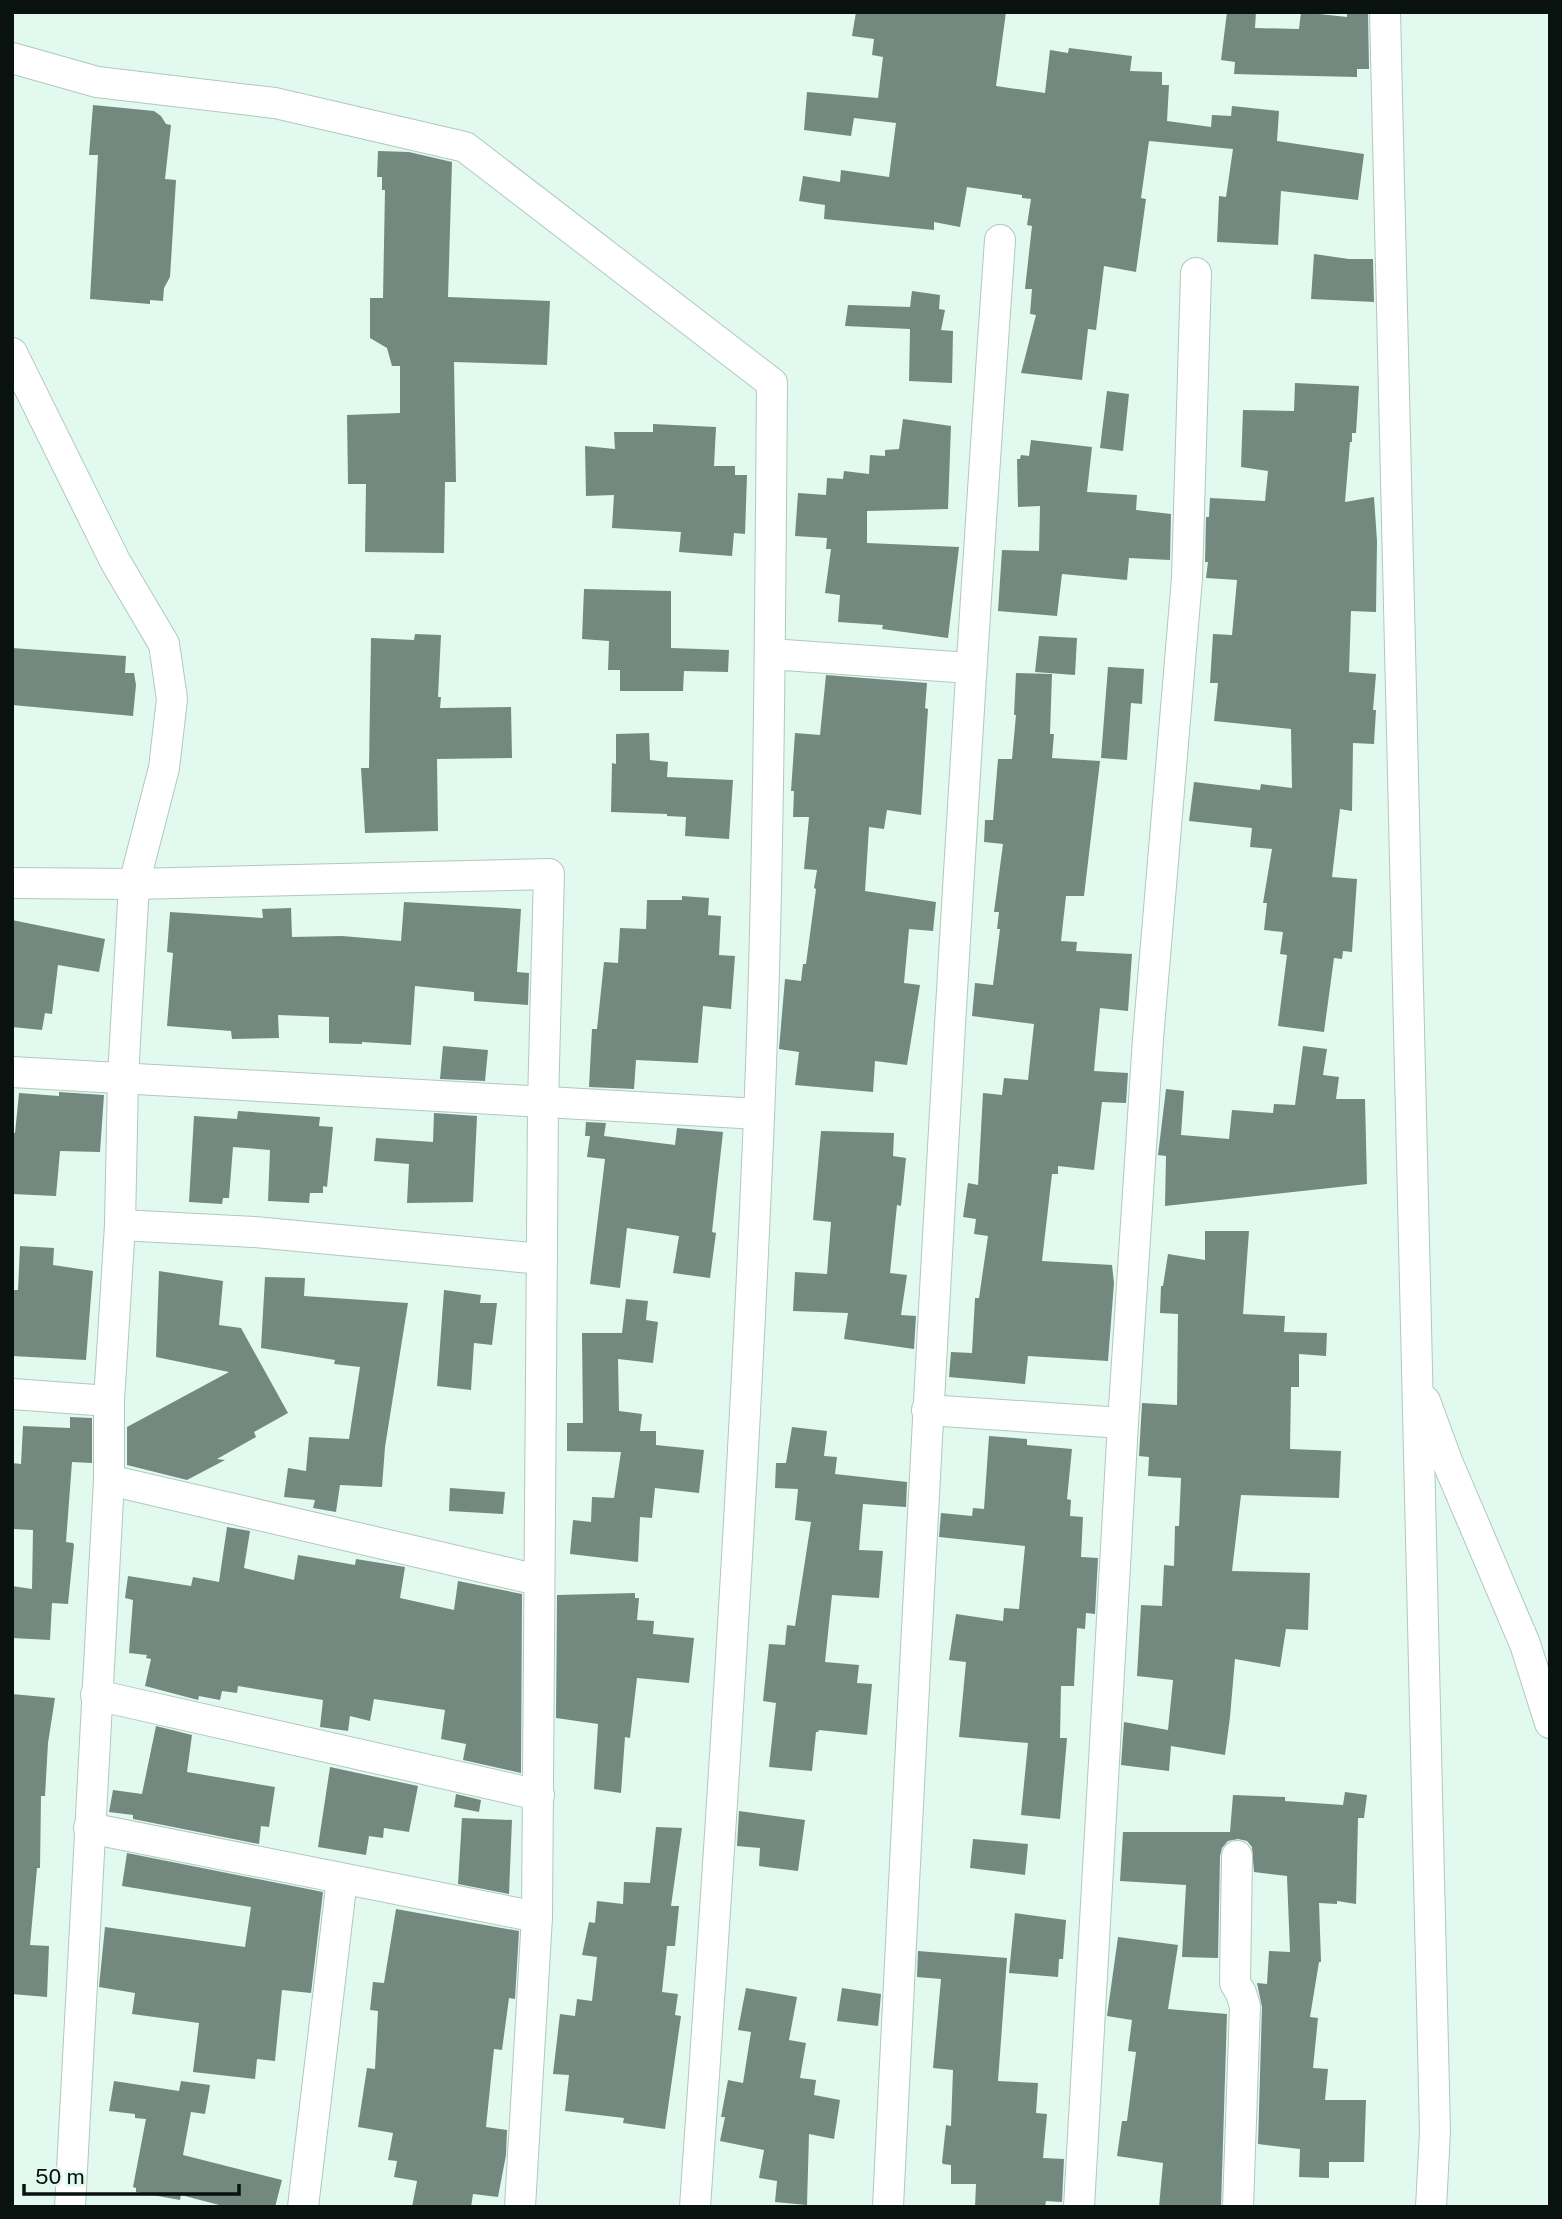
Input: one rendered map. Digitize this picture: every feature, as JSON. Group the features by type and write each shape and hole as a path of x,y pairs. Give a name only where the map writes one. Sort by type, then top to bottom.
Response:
{"street":[{"path":"1385,12 1434,2118 1431,2207"},
{"path":"12,58 97,82 275,103 465,147 772,383 770,654 759,1114 729,1715 695,2207"},
{"path":"888,2207 927,1410 970,668 1000,240"},
{"path":"1079,2207 1123,1423 1148,1039 1187,587 1196,273"},
{"path":"12,353 115,561 164,644 172,699 164,768 134,884 123,1077 120,1225 109,1401 109,1480 70,2207"},
{"path":"770,654 970,668"},
{"path":"12,883 134,884 549,874 543,1104 537,1917 520,2207"},
{"path":"12,1072 543,1104 759,1114"},
{"path":"120,1225 254,1232 542,1259"},
{"path":"1417,1378 1447,1461 1525,1644 1550,1723"},
{"path":"12,1394 109,1401"},
{"path":"927,1410 1123,1423"},
{"path":"109,1480 538,1580"},
{"path":"1525,1644 1550,1673"},
{"path":"96,1695 538,1795"},
{"path":"89,1828 537,1917"},
{"path":"1237,1856 1235,1983 1245,2006 1238,2207"},
{"path":"303,2207 342,1879"}],"building":[{"path":"856,12 1006,12 996,86 1045,93 1050,50 1068,53 1069,48 1132,56 1130,71 1162,72 1162,85 1169,85 1167,121 1211,127 1212,115 1231,116 1232,106 1279,111 1277,141 1364,154 1358,200 1281,191 1278,245 1217,242 1219,196 1226,197 1233,149 1149,141 1141,198 1146,199 1136,272 1104,266 1096,330 1088,329 1082,380 1021,373 1036,315 1030,314 1032,289 1025,289 1032,226 1027,225 1031,199 1022,198 1022,195 967,187 960,227 934,222 934,230 824,219 825,205 799,201 803,176 840,182 841,170 889,177 896,123 854,118 851,136 804,130 807,92 878,98 883,57 872,55 874,39 852,36"},
{"path":"1227,12 1256,12 1255,28 1299,29 1301,12 1347,17 1347,12 1368,12 1369,69 1357,69 1357,77 1234,74 1235,62 1221,60"},
{"path":"93,105 154,111 166,124 171,125 165,179 176,180 170,277 164,288 163,301 150,300 150,304 90,299 98,155 89,155"},
{"path":"378,151 409,152 452,162 448,297 550,301 547,365 454,362 456,482 445,482 444,553 365,552 366,484 348,484 347,415 400,413 400,366 392,366 387,348 370,338 370,298 383,298 385,190 382,190 382,177 377,177"},
{"path":"1314,254 1373,259 1374,302 1311,299"},
{"path":"912,291 940,295 939,309 945,310 941,330 953,331 952,383 909,381 910,329 845,326 848,305 910,307"},
{"path":"1295,383 1359,386 1356,433 1352,433 1350,442 1345,502 1374,497 1377,541 1376,612 1351,611 1349,672 1376,674 1374,744 1353,743 1352,811 1340,809 1332,877 1357,879 1352,952 1343,951 1342,959 1334,958 1324,1032 1278,1026 1287,955 1280,954 1283,932 1264,930 1267,903 1263,903 1272,849 1250,847 1252,828 1189,821 1194,782 1260,790 1261,784 1292,788 1291,729 1214,721 1218,683 1210,683 1213,634 1232,635 1237,580 1206,578 1208,562 1205,562 1206,517 1209,517 1210,498 1265,501 1268,471 1241,467 1243,410 1294,411"},
{"path":"1107,391 1129,394 1123,451 1100,448"},
{"path":"903,419 951,426 948,509 867,511 867,543 959,547 948,638 882,629 883,625 838,622 840,595 825,593 831,549 826,549 827,538 795,536 798,493 826,495 827,478 843,479 844,471 869,474 870,455 885,456 885,450 899,449"},
{"path":"653,424 716,427 714,466 735,466 735,475 747,475 745,534 734,533 732,556 679,552 681,532 612,528 614,495 586,496 585,446 615,449 614,432 653,432"},
{"path":"1031,440 1092,447 1087,492 1137,495 1136,510 1171,514 1170,560 1129,558 1127,580 1062,574 1057,616 998,611 1002,550 1039,551 1040,506 1018,507 1017,459 1020,459 1021,455 1029,456"},
{"path":"584,589 671,591 671,648 729,650 728,672 684,671 683,691 620,691 620,670 608,670 609,641 582,639"},
{"path":"415,634 441,635 438,697 441,697 440,708 511,707 512,758 437,759 438,831 365,833 361,768 369,768 371,638 414,640"},
{"path":"1039,636 1077,638 1075,675 1035,672"},
{"path":"12,648 126,656 125,673 134,673 136,685 133,716 12,705"},
{"path":"1108,667 1144,669 1142,704 1131,703 1127,760 1101,758"},
{"path":"1016,673 1052,674 1052,758 1100,761 1084,896 1066,896 1061,941 1077,942 1076,951 1132,954 1128,1011 1100,1008 1094,1071 1128,1073 1126,1103 1102,1102 1094,1170 1058,1166 1058,1174 1052,1174 1042,1261 1112,1265 1114,1283 1108,1361 1028,1356 1025,1384 949,1377 951,1352 972,1353 975,1298 979,1298 988,1236 974,1234 976,1219 963,1217 968,1183 978,1185 983,1093 1002,1095 1004,1078 1028,1080 1034,1024 972,1016 975,983 993,985 1000,929 997,929 999,912 994,912 1003,844 984,842 985,820 993,820 998,759 1012,759"},
{"path":"826,675 927,683 925,708 928,709 921,815 887,810 884,829 869,827 865,891 936,902 933,931 909,929 904,983 920,985 907,1065 875,1061 873,1092 795,1085 799,1052 779,1049 785,979 801,981 803,964 806,964 817,870 804,869 809,817 793,817 794,791 791,791 795,733 820,735"},
{"path":"649,733 650,760 668,762 667,777 733,780 729,839 685,836 686,817 611,812 612,763 616,764 616,734"},
{"path":"682,896 709,898 708,915 721,916 719,955 735,956 731,1009 703,1006 698,1063 636,1060 634,1089 589,1087 592,1029 597,1029 604,962 618,963 620,928 646,929 647,900 682,900"},
{"path":"404,902 521,909 517,972 529,973 528,1005 474,1001 474,992 415,986 411,1045 329,1043 329,1017 278,1015 279,1038 232,1039 231,1031 167,1026 173,953 167,952 170,912 263,918 262,909 291,908 292,937 342,936 401,941"},
{"path":"12,920 105,939 99,972 58,965 52,1014 45,1013 42,1030 12,1027"},
{"path":"443,1046 488,1050 485,1081 440,1079"},
{"path":"1303,1046 1327,1049 1323,1075 1339,1077 1336,1099 1365,1099 1367,1184 1165,1206 1166,1156 1158,1155 1166,1089 1184,1091 1181,1135 1229,1139 1232,1110 1273,1113 1274,1104 1295,1105"},
{"path":"59,1092 104,1095 100,1152 60,1151 56,1196 12,1194 12,1133 15,1133 19,1093 59,1096"},
{"path":"238,1111 320,1117 319,1126 333,1127 327,1187 323,1186 323,1193 310,1193 309,1203 268,1201 270,1150 233,1147 229,1198 223,1198 222,1204 189,1202 194,1116 237,1119"},
{"path":"434,1113 477,1116 473,1202 407,1203 409,1164 374,1161 376,1138 433,1142"},
{"path":"586,1122 606,1123 604,1136 675,1145 677,1128 723,1132 710,1278 673,1273 679,1236 627,1228 620,1288 590,1284 605,1159 587,1157 590,1136 585,1136"},
{"path":"821,1131 894,1133 893,1156 906,1158 901,1206 897,1205 890,1273 907,1275 901,1315 916,1316 914,1349 844,1339 848,1313 793,1311 795,1272 827,1274 831,1222 813,1220"},
{"path":"1205,1231 1249,1231 1243,1314 1285,1316 1284,1332 1327,1333 1326,1356 1299,1354 1299,1387 1291,1387 1290,1449 1341,1451 1339,1498 1241,1495 1232,1571 1310,1573 1308,1630 1286,1629 1280,1667 1235,1659 1225,1755 1171,1746 1169,1771 1121,1765 1124,1722 1168,1730 1173,1680 1137,1676 1141,1605 1162,1606 1164,1565 1174,1566 1175,1526 1179,1526 1181,1478 1148,1476 1149,1457 1139,1456 1142,1403 1177,1405 1178,1314 1160,1313 1161,1286 1168,1254 1205,1260"},
{"path":"20,1246 54,1248 53,1265 93,1271 86,1360 12,1356 12,1290 18,1290"},
{"path":"159,1271 223,1281 219,1325 241,1328 288,1413 254,1432 256,1437 217,1459 225,1460 187,1480 127,1465 127,1427 229,1372 156,1357"},
{"path":"265,1277 305,1278 304,1296 408,1303 385,1447 382,1487 340,1485 336,1512 313,1508 315,1500 284,1497 288,1468 306,1471 309,1437 349,1439 360,1367 334,1364 335,1360 261,1348"},
{"path":"444,1290 481,1295 480,1303 497,1303 492,1345 474,1343 471,1390 437,1386"},
{"path":"626,1299 648,1301 646,1320 658,1322 653,1363 618,1359 619,1411 642,1414 640,1431 656,1431 656,1445 704,1450 699,1493 655,1488 652,1518 640,1517 638,1562 570,1554 573,1520 591,1522 592,1497 614,1498 621,1452 567,1451 567,1423 583,1423 582,1333 622,1333"},
{"path":"70,1417 92,1418 92,1463 72,1462 66,1542 74,1545 68,1604 52,1603 50,1640 12,1638 12,1586 32,1589 33,1530 12,1529 12,1463 21,1464 23,1426 70,1428"},
{"path":"792,1427 827,1431 824,1456 837,1457 835,1474 907,1482 906,1507 863,1504 859,1550 883,1551 879,1598 832,1595 825,1662 859,1665 857,1683 872,1684 867,1735 819,1730 816,1732 812,1771 769,1767 776,1703 763,1701 769,1644 785,1645 787,1625 795,1626 811,1522 795,1520 798,1489 775,1488 776,1463 786,1463"},
{"path":"989,1436 1027,1439 1027,1445 1072,1449 1067,1499 1071,1500 1070,1516 1083,1517 1081,1557 1098,1558 1095,1614 1086,1613 1085,1629 1077,1628 1074,1686 1061,1686 1060,1738 1067,1738 1060,1819 1021,1815 1028,1743 959,1737 966,1662 949,1660 956,1614 1003,1621 1004,1608 1019,1609 1025,1546 939,1537 941,1513 972,1516 973,1508 984,1509"},
{"path":"450,1488 505,1492 503,1514 449,1511"},
{"path":"227,1527 250,1531 244,1568 294,1580 298,1555 355,1565 356,1559 405,1567 400,1598 454,1610 458,1581 522,1594 521,1773 463,1760 466,1744 441,1739 445,1710 374,1699 370,1721 350,1716 348,1731 320,1727 323,1700 238,1686 237,1693 222,1691 220,1700 199,1696 198,1700 145,1686 151,1659 146,1658 147,1655 129,1653 133,1600 125,1598 128,1576 191,1586 193,1577 219,1582"},
{"path":"635,1593 635,1598 639,1598 637,1620 654,1621 653,1634 694,1638 689,1683 637,1678 630,1738 625,1737 621,1793 594,1789 598,1724 556,1718 557,1595"},
{"path":"12,1694 55,1698 48,1743 45,1796 41,1796 40,1868 37,1868 30,1945 49,1946 47,1997 12,1994"},
{"path":"156,1726 192,1735 187,1772 275,1787 269,1827 261,1826 259,1844 109,1812 113,1790 142,1794"},
{"path":"330,1767 418,1786 409,1832 384,1828 383,1838 369,1836 366,1855 318,1847"},
{"path":"1345,1792 1367,1795 1364,1818 1358,1818 1356,1904 1337,1901 1337,1904 1319,1903 1321,1962 1310,2017 1318,2018 1313,2068 1328,2069 1325,2100 1366,2100 1364,2162 1329,2162 1329,2178 1299,2177 1300,2149 1258,2144 1262,2007 1257,1983 1267,1984 1269,1951 1290,1952 1287,1876 1254,1872 1252,1847 1247,1841 1228,1841 1220,1856 1218,1958 1182,1957 1186,1885 1120,1881 1123,1832 1230,1832 1233,1795 1285,1797 1285,1801 1343,1805"},
{"path":"456,1794 481,1800 479,1812 454,1807"},
{"path":"739,1811 805,1820 798,1871 759,1866 760,1848 737,1846"},
{"path":"462,1818 512,1820 509,1894 458,1884"},
{"path":"656,1827 682,1828 671,1906 679,1906 675,1946 667,1946 662,1992 678,1994 675,2015 681,2016 665,2129 623,2123 624,2118 565,2111 569,2075 553,2074 560,2014 575,2016 577,1999 592,2001 597,1957 582,1955 589,1922 595,1923 597,1901 623,1904 624,1882 650,1883"},
{"path":"973,1839 1028,1844 1025,1875 970,1868"},
{"path":"127,1853 323,1892 311,1993 282,1990 275,2061 257,2059 255,2079 193,2072 199,2023 132,2014 135,1993 99,1987 105,1927 245,1947 251,1907 122,1886"},
{"path":"396,1909 519,1931 515,1999 509,1998 502,2050 494,2049 486,2127 507,2130 506,2155 498,2197 473,2194 471,2207 412,2207 417,2181 394,2177 397,2161 388,2160 393,2133 358,2127 367,2068 375,2069 378,2011 370,2010 373,1982 384,1983"},
{"path":"1015,1913 1066,1920 1063,1959 1059,1959 1058,1977 1009,1973"},
{"path":"1118,1937 1178,1945 1168,2009 1227,2014 1221,2207 1159,2207 1163,2163 1117,2156 1122,2121 1127,2121 1136,2052 1128,2051 1132,2020 1107,2016"},
{"path":"918,1951 1007,1958 998,2081 1038,2083 1036,2113 1047,2114 1043,2158 1064,2159 1062,2202 1046,2201 1045,2207 975,2207 976,2184 951,2184 951,2165 942,2162 946,2125 951,2126 953,2070 933,2068 941,1979 917,1977"},
{"path":"746,1988 797,1997 789,2040 806,2043 800,2078 816,2080 814,2095 840,2100 834,2139 809,2134 807,2205 775,2202 777,2181 759,2178 764,2150 720,2141 725,2117 721,2117 728,2080 743,2083 751,2032 738,2030"},
{"path":"842,1988 881,1994 878,2026 837,2021"},
{"path":"114,2081 179,2091 181,2081 210,2085 205,2114 191,2112 183,2155 282,2180 275,2207 227,2207 181,2195 180,2200 136,2192 133,2187 146,2119 135,2118 135,2114 109,2111"}]}
